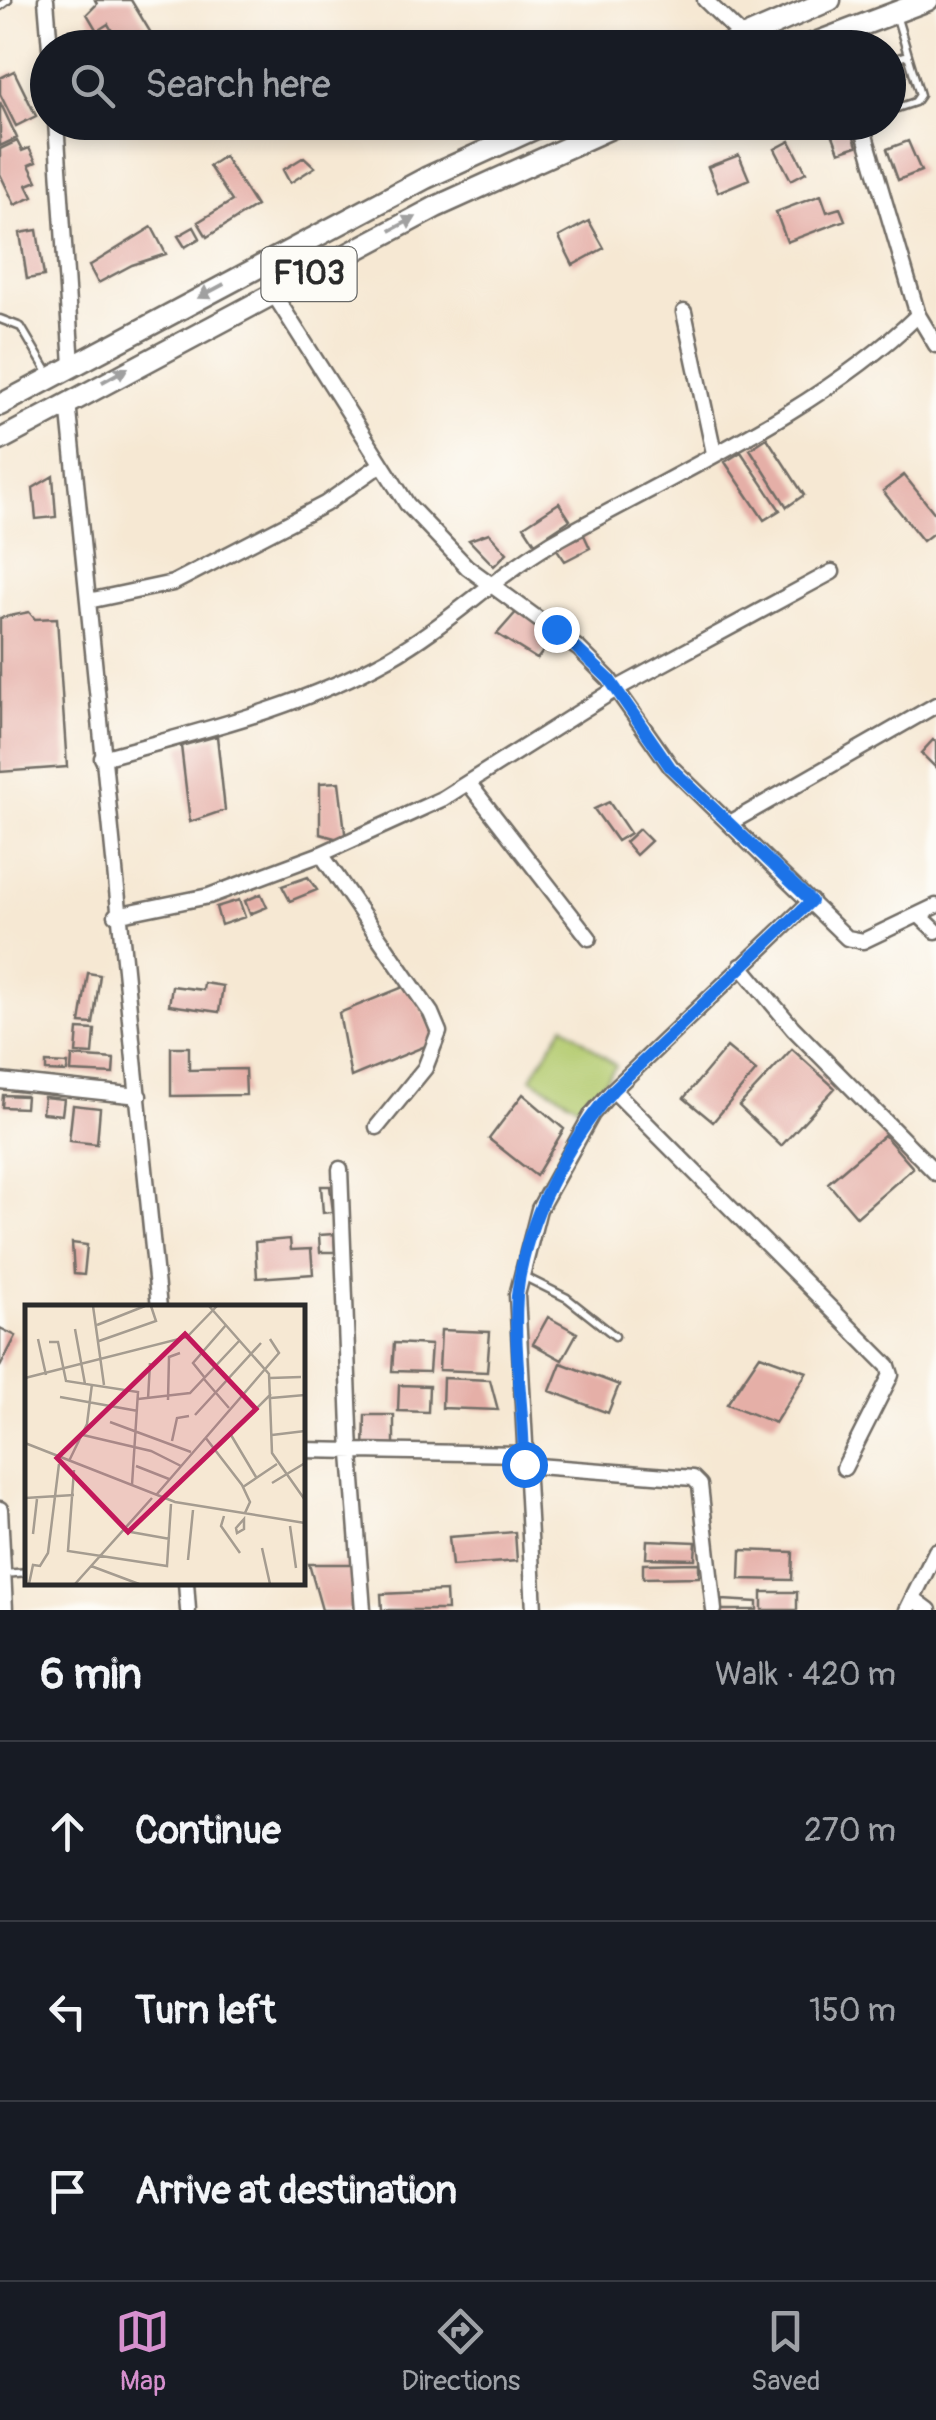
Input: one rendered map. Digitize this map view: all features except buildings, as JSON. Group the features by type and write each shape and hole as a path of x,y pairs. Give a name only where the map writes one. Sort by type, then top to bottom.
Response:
{"main road":[{"path":"762,30 830,0"},
{"path":"851,30 928,0"},
{"name":"F103","path":"0,405 426,178 509,140"},
{"name":"F103","path":"0,440 436,207 584,140"}],"street":[{"path":"46,0 48,30"},
{"path":"705,0 736,30"},
{"path":"57,140 72,365"},
{"path":"866,140 918,315 936,345"},
{"path":"273,292 407,504 467,567 556,629 616,689 670,767 854,941 936,906"},
{"path":"684,312 714,453"},
{"path":"102,758 293,702 388,658 532,553 714,453 881,350 918,315"},
{"path":"68,402 116,915 139,1096 159,1305"},
{"path":"88,602 173,583 324,504 380,464"},
{"path":"116,915 209,896 321,854 470,785 616,689 832,572"},
{"path":"730,823 936,705"},
{"path":"470,785 589,938"},
{"path":"321,854 431,1013 439,1032 425,1068 377,1127"},
{"path":"534,1610 517,1295 539,1209 592,1114 613,1090 811,901"},
{"path":"920,916 936,931"},
{"path":"742,966 793,1028 936,1172"},
{"path":"0,1082 139,1096"},
{"path":"613,1090 888,1366 891,1375 844,1468"},
{"path":"340,1169 351,1454 363,1610"},
{"path":"305,1450 524,1459 694,1478 700,1485 714,1610"},
{"path":"0,1509 5,1610"},
{"path":"929,1610 910,1604 936,1551"},
{"path":"186,1585 188,1610"}],"lane":[{"path":"0,6 8,0"},
{"path":"895,12 900,30"},
{"path":"857,26 859,30"},
{"path":"906,48 919,99 906,104"},
{"path":"0,319 21,327 50,377"},
{"path":"522,1276 567,1298 615,1336"},
{"path":"3,1574 25,1572"}],"green space":[{"path":"564,1025 616,1066 584,1109 531,1078"}],"route":[{"path":"524,1464 517,1295 539,1209 592,1114 613,1090 811,901 670,767 609,679 556,629"}]}
